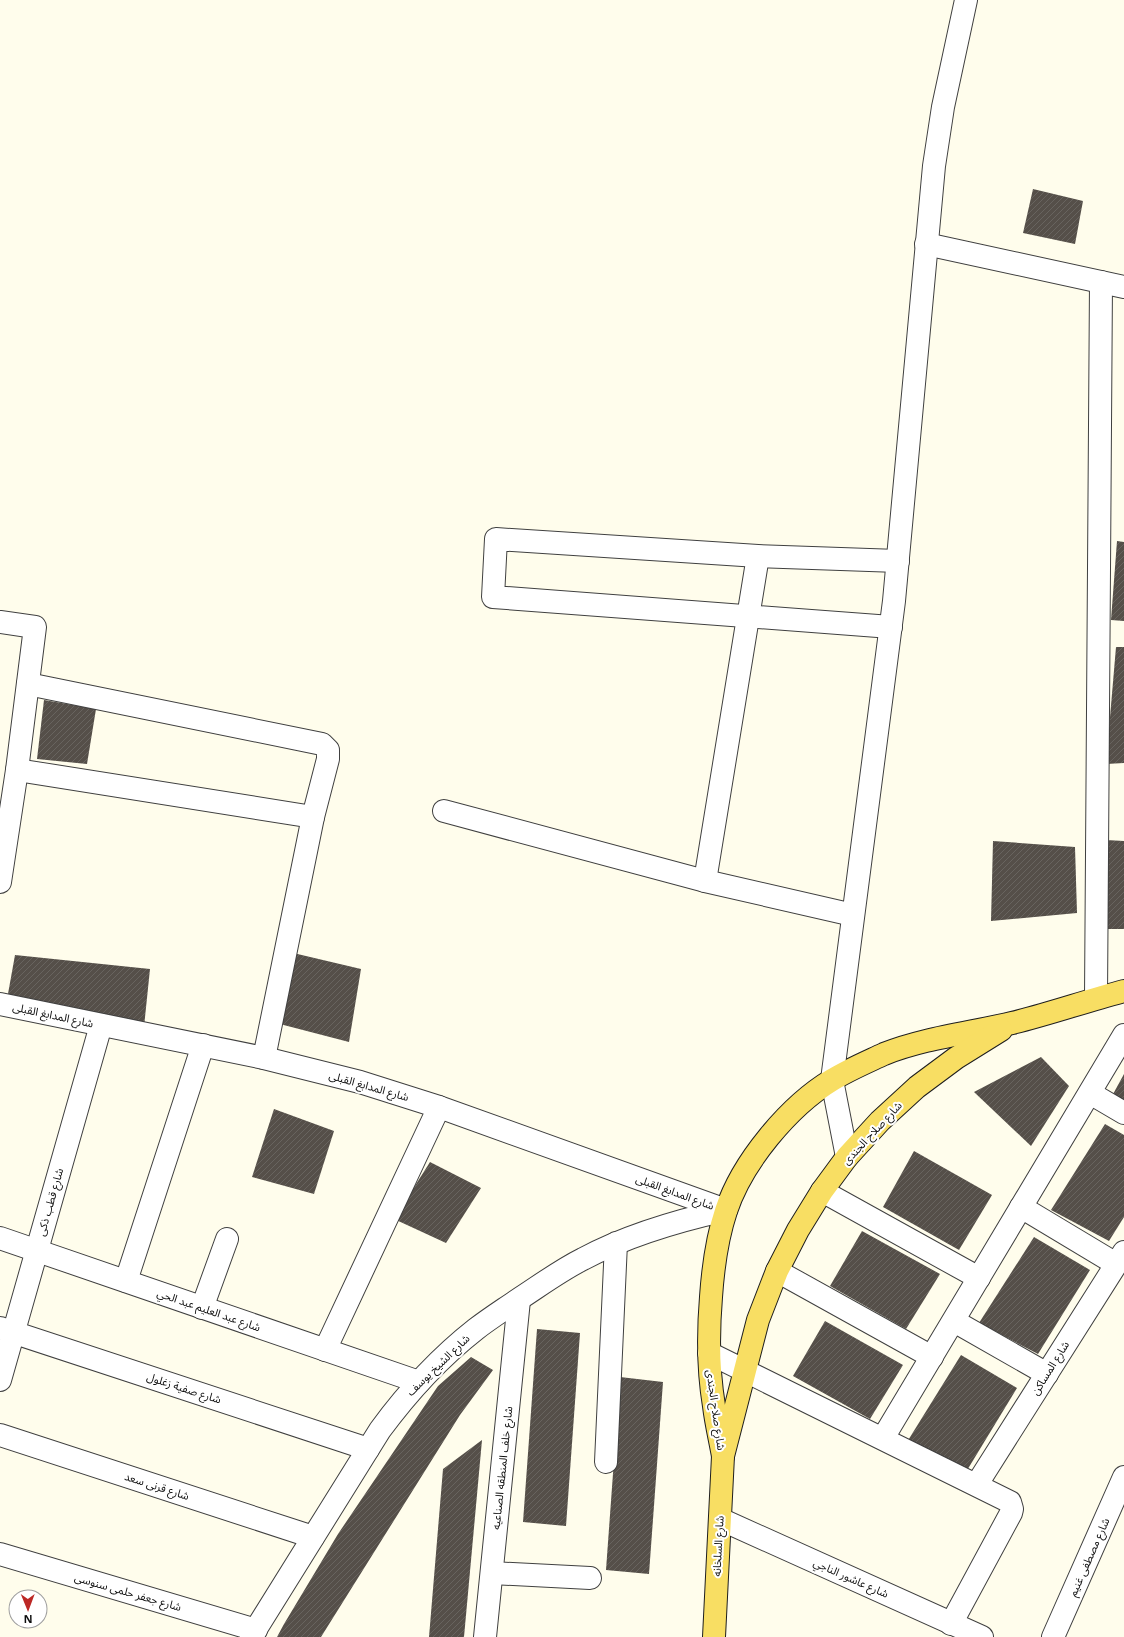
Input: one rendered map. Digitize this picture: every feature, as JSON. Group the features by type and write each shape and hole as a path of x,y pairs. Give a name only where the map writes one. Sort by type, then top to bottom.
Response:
{"main road":[{"name":"شارع صلاح الجندى","path":"723,1456 713,1405 709,1353 709,1317 712,1281 726,1210 738,1181 761,1146 793,1110 832,1080 885,1054 943,1037 1012,1023 1124,991"},
{"name":"شارع صلاح الجندى","path":"723,1456 758,1320 778,1271 798,1230 822,1192 847,1157 880,1121 917,1088 956,1058 1012,1023"},
{"name":"شارع السلخانه","path":"714,1637 723,1456"}],"street":[{"path":"847,1157 832,1080 891,627 934,166 943,107 966,0"},
{"path":"926,244 1124,287"},
{"path":"1096,998 1101,282"},
{"path":"891,627 493,597 496,539 758,556 898,561"},
{"path":"705,881 758,556"},
{"path":"0,622 35,627 17,770 5,814 0,882"},
{"path":"28,684 322,744 328,750 328,759 313,817 264,1058"},
{"path":"17,770 313,817"},
{"path":"444,811 705,881 853,916"},
{"name":"شارع المدابغ القبلى","path":"0,1004 264,1058 360,1082 439,1107 726,1210"},
{"name":"شارع قطب ذكى","path":"0,1380 7,1330 37,1250 101,1025"},
{"path":"883,1438 1124,1035"},
{"path":"126,1281 203,1046"},
{"path":"1090,1093 1124,1114"},
{"path":"325,1350 439,1107"},
{"path":"822,1192 979,1278"},
{"path":"1021,1207 1120,1258"},
{"name":"شارع الشيخ يوسف","path":"253,1633 368,1449 398,1406 446,1354 477,1328 556,1274 582,1259 616,1243 652,1229 689,1218 726,1210"},
{"name":"شارع عبد العليم عبد الحي","path":"0,1238 419,1382"},
{"path":"202,1308 227,1238"},
{"path":"606,1462 616,1243"},
{"name":"شارع المساكن","path":"977,1484 1120,1258"},
{"path":"778,1271 932,1357"},
{"name":"شارع خلف المنطقه الصناعيه","path":"485,1637 519,1300"},
{"path":"954,1321 1047,1374"},
{"name":"شارع صفية زغلول","path":"7,1330 368,1449"},
{"path":"709,1353 1008,1499 1012,1510 951,1624"},
{"name":"شارع قرنى سعد","path":"0,1435 314,1537"},
{"name":"شارع مصطفى غنيم","path":"1052,1637 1124,1477"},
{"name":"شارع عاشور الناجي","path":"720,1519 982,1637"},
{"name":"شارع جعفر حلمى سنوسى","path":"0,1554 253,1633"},
{"path":"492,1572 590,1578"}],"building":[{"path":"1033,189 1083,201 1075,244 1023,233"},
{"path":"1117,541 1124,542 1124,621 1111,620"},
{"path":"1116,647 1124,647 1124,763 1106,764"},
{"path":"44,700 96,709 87,764 37,759"},
{"path":"1106,840 1124,841 1124,929 1107,929"},
{"path":"993,841 1075,847 1077,913 991,921"},
{"path":"289,952 361,969 349,1042 276,1023"},
{"path":"15,955 150,969 144,1027 6,1005"},
{"path":"1041,1057 1069,1086 1031,1146 974,1092"},
{"path":"1124,1074 1124,1102 1112,1096"},
{"path":"274,1109 334,1131 314,1194 252,1177"},
{"path":"1105,1124 1124,1135 1124,1217 1109,1241 1051,1210"},
{"path":"914,1151 992,1195 959,1250 883,1207"},
{"path":"430,1162 481,1188 446,1243 394,1219"},
{"path":"862,1231 940,1274 906,1329 830,1286"},
{"path":"1034,1237 1090,1270 1038,1354 979,1323"},
{"path":"825,1321 903,1365 870,1419 793,1376"},
{"path":"537,1329 580,1333 566,1526 523,1522"},
{"path":"961,1355 1017,1388 966,1472 907,1442"},
{"path":"471,1357 493,1370 460,1415 321,1637 277,1637 338,1534 438,1386"},
{"path":"620,1377 663,1382 649,1574 606,1570"},
{"path":"482,1440 464,1637 429,1637 443,1469"}]}
